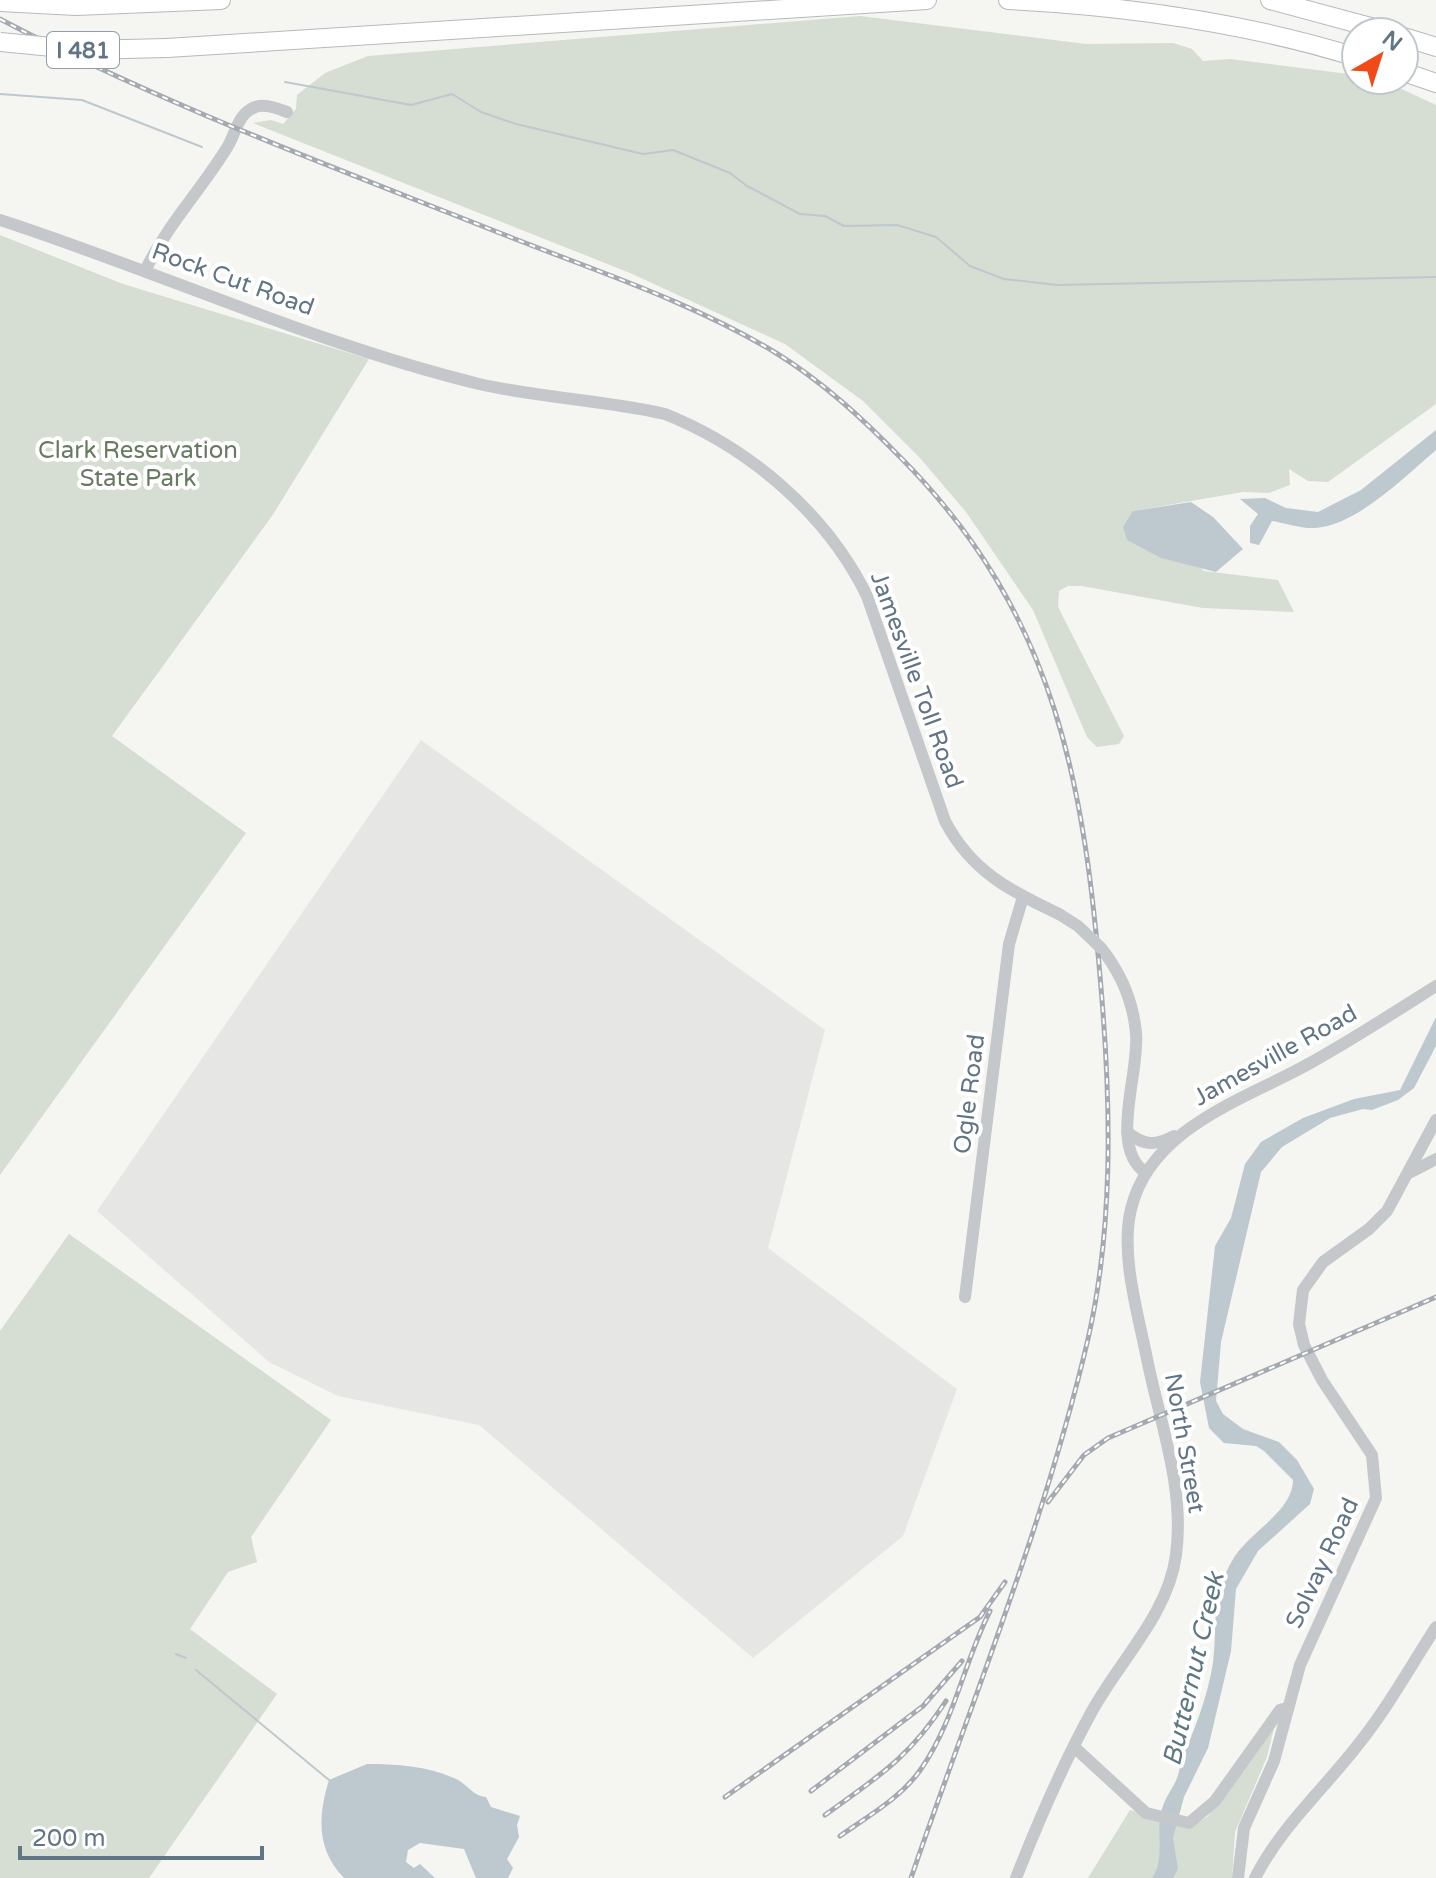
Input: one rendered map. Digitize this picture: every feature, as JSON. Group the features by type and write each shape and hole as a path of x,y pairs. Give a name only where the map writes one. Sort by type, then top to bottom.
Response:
{"highway":[{"name":"I 481","path":"0,2 76,6 221,0"},
{"name":"I 481","path":"0,42 83,50 167,48 927,0"},
{"path":"1008,0 1177,16 1291,39 1340,53"},
{"path":"1270,0 1340,19"}],"street":[{"path":"145,271 158,245 229,145 244,115 257,106 270,106 287,112"},
{"name":"Rock Cut Road","path":"0,220 268,317 452,376"},
{"name":"Jamesville Toll Road","path":"452,376 480,384 665,414 716,438 796,500 830,534 851,564 867,596 945,821 956,842 984,874 1059,914 1095,941 1123,980 1137,1038 1127,1132 1130,1159 1146,1173"},
{"name":"Ogle Road","path":"965,1297 1009,944 1023,897"},
{"name":"Jamesville Road","path":"1146,1173 1156,1157 1186,1130 1311,1063 1434,987"},
{"name":"Solvay Road","path":"1238,1878 1244,1828 1274,1761 1300,1665 1376,1498 1372,1455 1322,1380 1304,1345 1299,1324 1303,1290 1323,1262 1369,1229 1387,1211 1436,1120"},
{"path":"1127,1132 1141,1144 1152,1144 1186,1130"},
{"path":"1409,1173 1436,1159"},
{"name":"North Street","path":"1016,1878 1074,1747 1107,1686 1158,1609 1176,1553 1176,1490 1147,1360 1129,1248 1131,1208 1146,1173"},
{"path":"1255,1878 1289,1822 1349,1755 1386,1707 1436,1627"},
{"name":"Solvay Road","path":"1074,1747 1137,1806 1158,1818 1189,1823 1205,1811 1280,1710 1287,1708"}],"shaded area":[{"path":"1436,430 1436,450 1364,509 1331,525 1315,528 1272,521 1259,545 1250,543 1250,526 1258,514 1240,499 1265,498 1286,508 1318,512 1361,490"},
{"path":"1191,502 1213,517 1243,549 1216,572 1161,558 1127,540 1123,527 1133,511"},
{"path":"421,740 825,1030 768,1248 957,1389 903,1536 753,1658 479,1425 338,1396 269,1362 97,1211"},
{"path":"1436,1017 1436,1046 1414,1088 1398,1100 1372,1110 1363,1109 1330,1118 1282,1147 1261,1172 1221,1342 1216,1401 1223,1414 1243,1429 1279,1442 1297,1460 1314,1489 1310,1504 1258,1551 1236,1589 1231,1651 1208,1748 1184,1797 1173,1838 1178,1869 1173,1878 1152,1878 1158,1862 1162,1809 1178,1776 1180,1762 1200,1714 1211,1675 1220,1588 1239,1551 1286,1502 1293,1480 1256,1446 1224,1443 1209,1428 1200,1382 1215,1246 1231,1218 1245,1164 1261,1142 1303,1118 1354,1099 1400,1090"},
{"path":"367,1764 411,1766 444,1774 486,1797 491,1807 520,1816 517,1825 519,1837 507,1859 513,1868 508,1878 476,1878 464,1849 420,1843 408,1850 406,1862 414,1868 420,1864 435,1878 344,1878 328,1856 324,1844 322,1819 325,1793 329,1780"}],"green space":[{"path":"860,16 1086,44 1173,43 1192,49 1203,61 1230,59 1340,73 1340,96 1417,96 1436,105 1436,404 1328,482 1308,481 1289,469 1290,485 1269,493 1243,492 1133,511 1204,571 1278,580 1294,612 1203,608 1082,586 1068,586 1059,591 1058,607 1124,736 1119,744 1097,747 1087,737 1033,610 966,512 920,458 863,401 785,344 630,273 253,123 271,120 283,124 296,109 297,95 325,73 368,56"},
{"name":"Clark Reservation State Park","path":"0,235 123,284 369,359 272,516 112,736 246,833 0,1175"},
{"path":"69,1234 331,1420 251,1537 257,1562 228,1572 190,1629 277,1694 149,1878 0,1878 0,1331"},
{"path":"1274,1728 1267,1757 1235,1832 1232,1878 1088,1878 1130,1810 1189,1827 1207,1817"}],"waterway":[{"path":"285,82 411,105 452,94 481,112 516,124 643,154 673,150 730,173 747,186 800,214 825,216 844,226 897,225 936,237 970,266 1004,279 1057,285 1436,277"},
{"path":"0,94 82,100 202,147"},
{"path":"176,1654 186,1658"},
{"path":"196,1670 329,1780"}],"railway":[{"path":"0,19 188,108 646,289 745,335 776,353 810,376 857,415 901,458 954,518 996,579 1029,643 1054,708 1072,777 1086,848 1095,922 1108,1127 1102,1255 1088,1339 1051,1476 911,1878"},
{"path":"1048,1502 1084,1455 1108,1438 1436,1297"},
{"path":"725,1797 980,1617 1005,1582"},
{"path":"840,1836 894,1798 921,1769 942,1732 990,1611"},
{"path":"811,1791 923,1706 962,1661"},
{"path":"825,1815 906,1752 946,1701"}],"water label":[{"name":"Butternut Creek","path":"1193,1669"}]}
